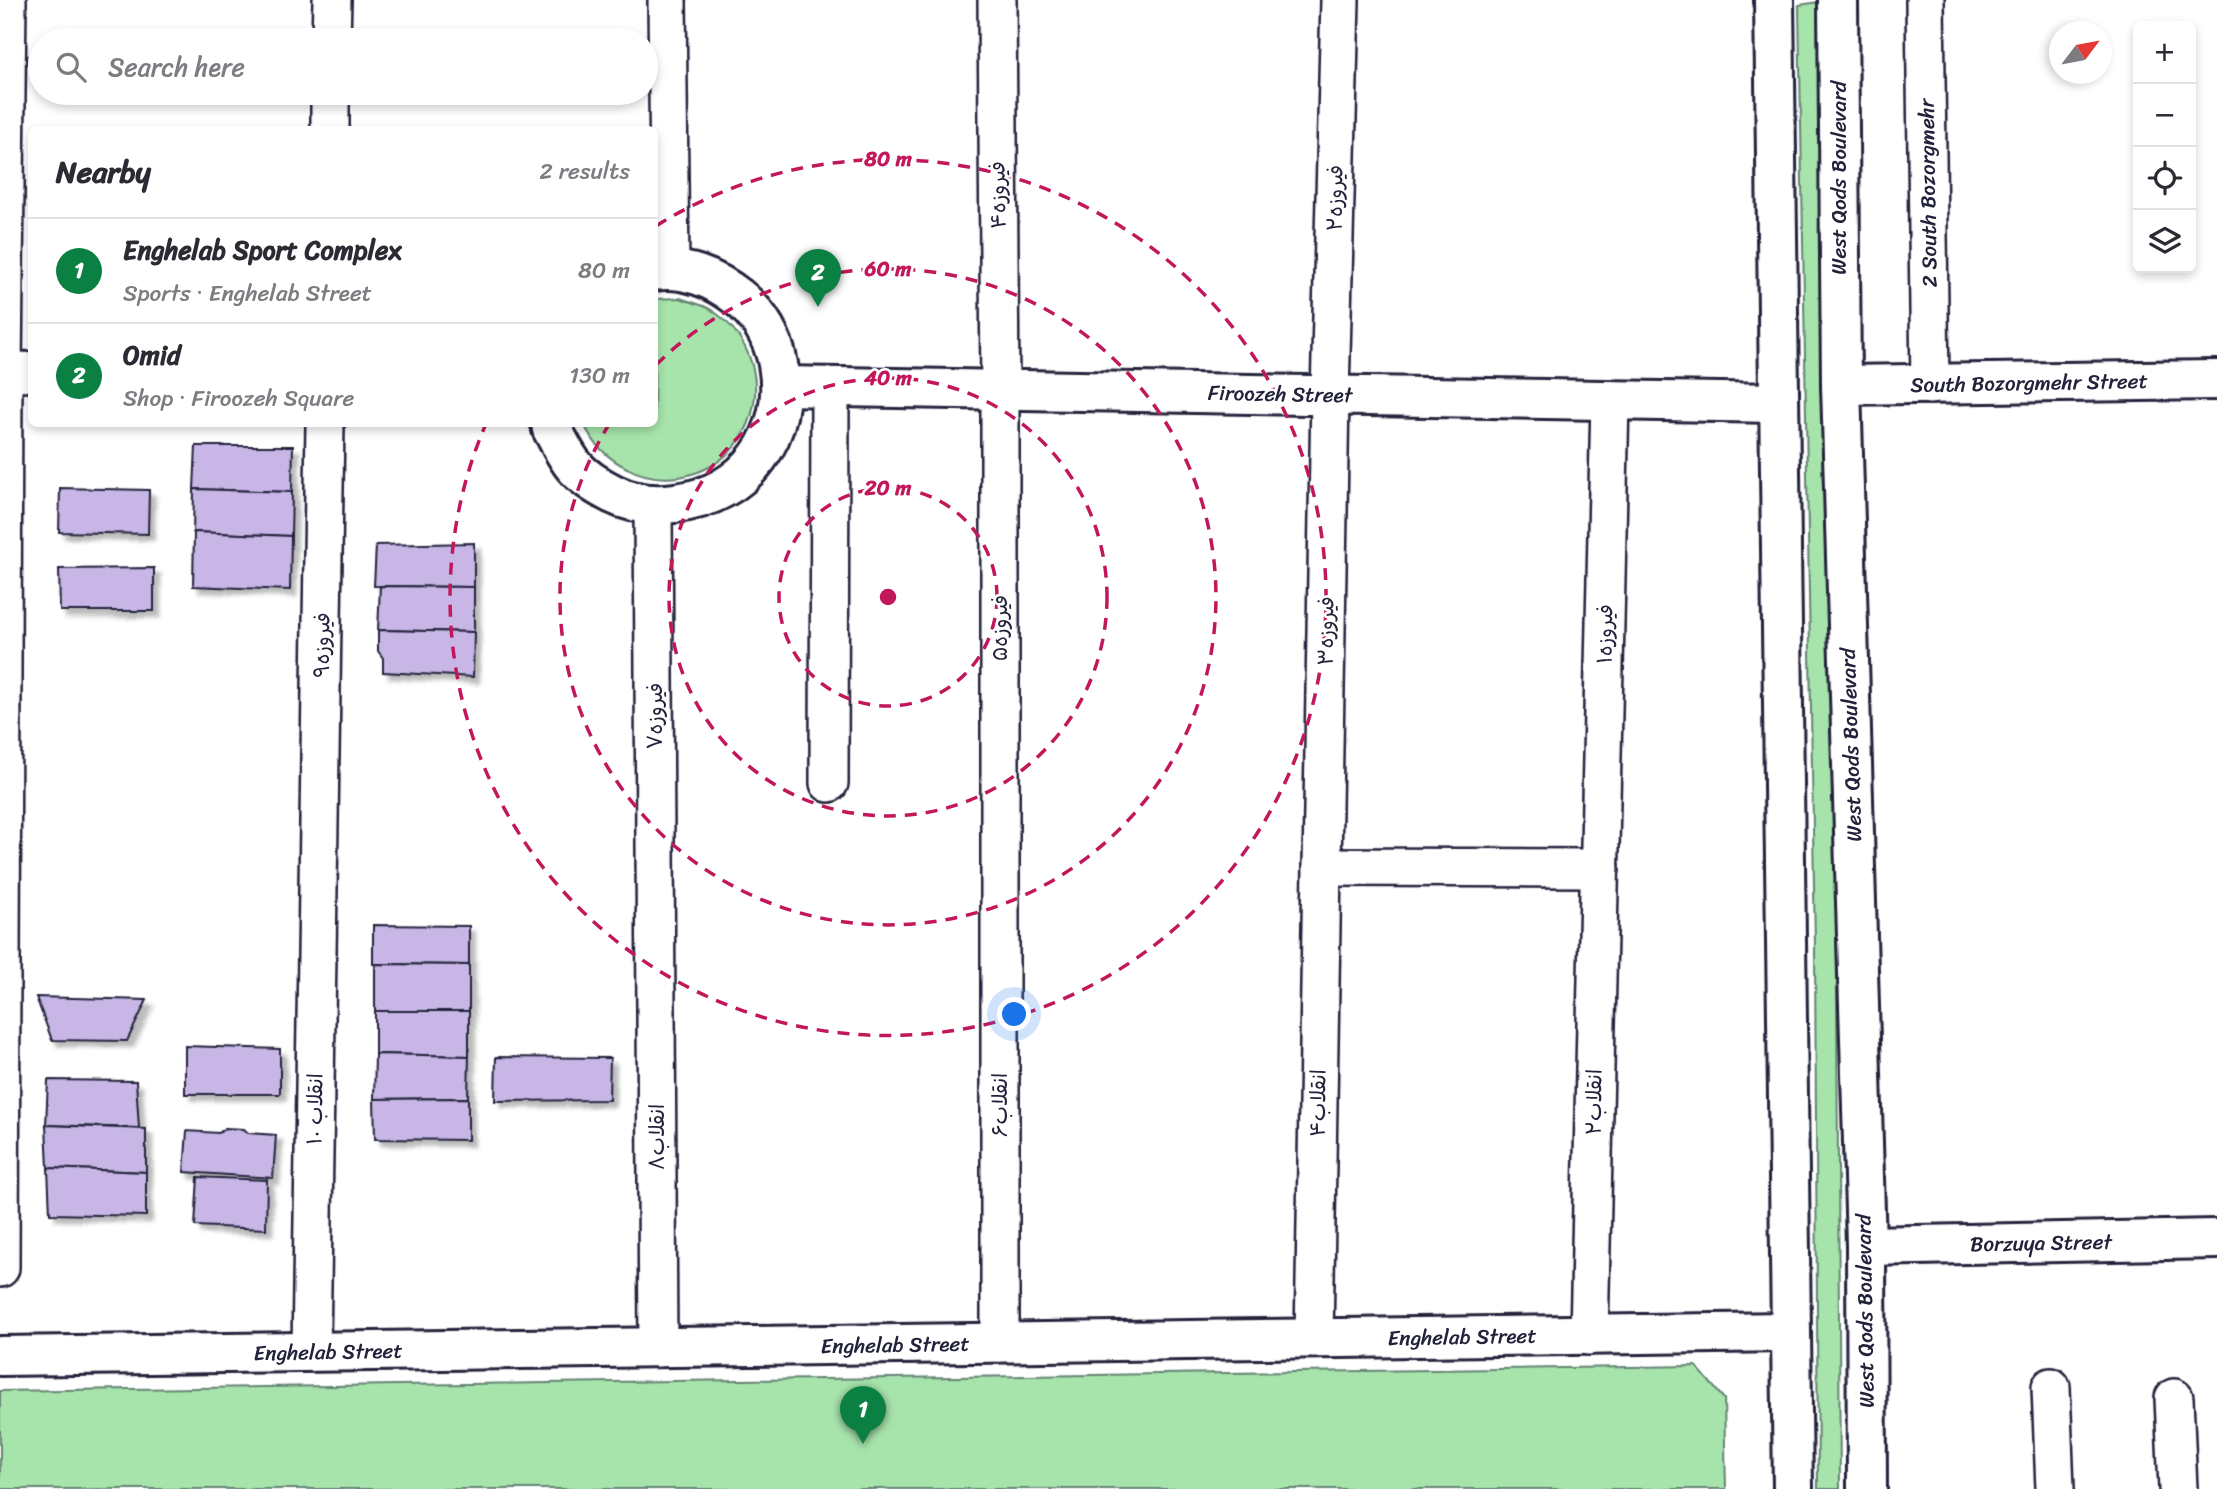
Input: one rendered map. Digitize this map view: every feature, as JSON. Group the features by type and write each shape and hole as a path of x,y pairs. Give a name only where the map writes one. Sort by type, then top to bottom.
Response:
{"street":[{"path":"0,1268 1,864 11,372 7,0"},
{"path":"331,28 332,0"},
{"path":"552,427 574,466 598,486 625,499 653,506 698,501 732,484 758,458 776,425 782,386 774,345 752,309 719,282 662,269 667,0"},
{"name":"فیروزه۴","path":"997,0 1000,389"},
{"name":"فیروزه۲","path":"1330,395 1340,0"},
{"path":"1774,0 1793,1489"},
{"name":"West Qods Boulevard","path":"1838,0 1841,385 1866,1246 1867,1489"},
{"name":"2 South Bozorgmehr","path":"1925,0 1930,385"},
{"path":"330,105 330,126"},
{"name":"South Bozorgmehr Street","path":"1841,385 2217,380"},
{"name":"Firoozeh Street","path":"782,386 1778,404"},
{"path":"829,783 830,387"},
{"name":"فیروزه۵","path":"1000,389 1000,866"},
{"name":"فیروزه۳","path":"1322,867 1330,395"},
{"name":"فیروزه۱","path":"1600,868 1610,400"},
{"name":"فیروزه۹","path":"318,866 325,427"},
{"name":"فیروزه۷","path":"653,506 656,926"},
{"name":"انقلاب ۱۰","path":"311,1352 318,866"},
{"name":"انقلاب۶","path":"1000,866 1000,1343"},
{"path":"1322,867 1600,868"},
{"name":"انقلاب۴","path":"1314,1339 1322,867"},
{"name":"انقلاب۲","path":"1589,1336 1600,868"},
{"name":"انقلاب۸","path":"656,926 658,1348"},
{"name":"Borzuya Street","path":"1866,1246 2217,1239"},
{"name":"Enghelab Street","path":"0,1356 1790,1332"},
{"path":"2051,1387 2055,1489"},
{"path":"2174,1398 2178,1489"}],"green space":[{"path":"1819,2 1836,844 1840,1489 1818,1489 1815,946 1799,5"},
{"path":"680,298 710,309 733,329 748,353 755,379 754,405 746,430 730,451 708,468 679,477 652,477 633,471 601,450 586,427 658,427 658,299"},
{"path":"1696,1366 1724,1399 1726,1489 0,1489 0,1391"}],"building":[{"path":"196,446 293,446 292,492 194,489"},
{"path":"60,488 149,490 148,534 59,532"},
{"path":"194,489 292,492 291,536 193,532"},
{"path":"194,532 291,536 290,590 193,586"},
{"path":"474,543 474,587 374,586 376,545"},
{"path":"154,568 154,611 60,611 59,569"},
{"path":"380,586 474,587 474,632 378,630"},
{"path":"378,630 474,632 473,677 383,672 383,658 378,651"},
{"path":"373,925 469,926 469,965 373,964"},
{"path":"375,964 469,965 469,1011 375,1011"},
{"path":"36,997 147,1000 127,1041 52,1040"},
{"path":"375,1011 469,1011 469,1056 375,1054"},
{"path":"185,1046 280,1049 280,1094 185,1094"},
{"path":"375,1054 469,1056 468,1098 374,1099"},
{"path":"496,1057 610,1058 609,1100 495,1101"},
{"path":"48,1080 136,1081 139,1128 46,1125"},
{"path":"468,1098 468,1140 375,1139 374,1099"},
{"path":"46,1125 146,1129 146,1172 48,1168"},
{"path":"225,1128 276,1135 273,1178 184,1172 187,1131 219,1133"},
{"path":"48,1168 146,1172 146,1216 50,1214"},
{"path":"198,1177 267,1180 266,1229 195,1226"}],"place":[{"name":"Omid","path":"818,307"},
{"name":"Enghelab Sport Complex","path":"863,1444"}]}
